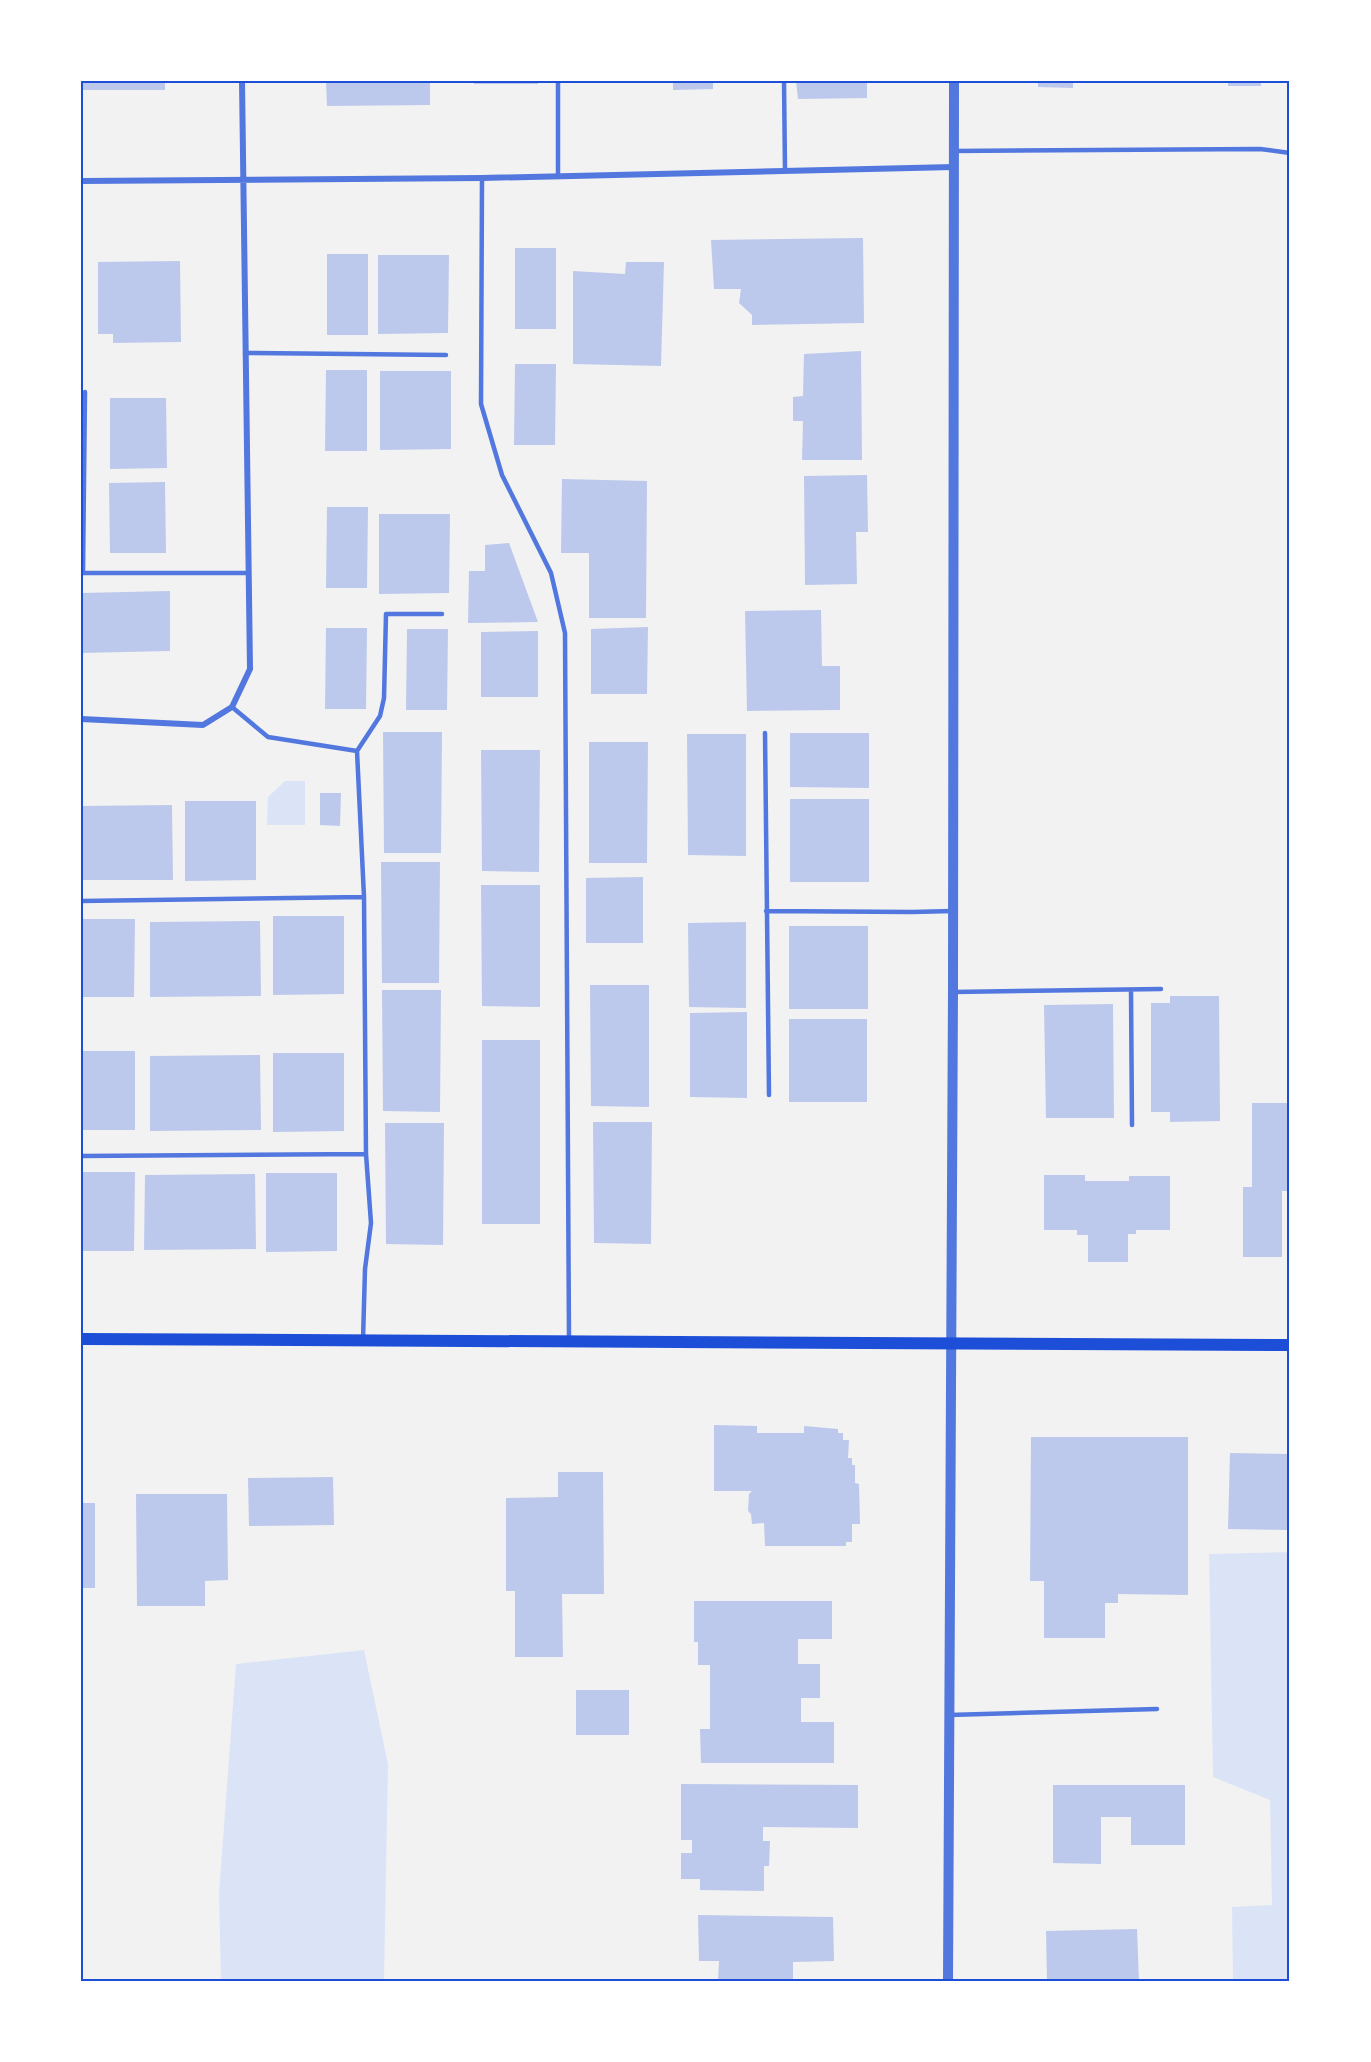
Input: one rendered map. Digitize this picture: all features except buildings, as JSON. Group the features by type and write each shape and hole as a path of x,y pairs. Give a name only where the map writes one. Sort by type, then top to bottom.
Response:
{"main road":[{"path":"81,1339 1290,1345"}],"street":[{"path":"81,718 203,725 232,707 250,669 242,81"},
{"path":"948,1981 954,81"},
{"path":"81,181 482,178 954,167"}],"lane":[{"path":"558,81 558,176"},
{"path":"784,81 785,171"},
{"path":"954,151 1260,149 1290,153"},
{"path":"482,178 481,404 502,476 551,573 565,633 569,1342"},
{"path":"245,353 446,355"},
{"path":"85,392 82,573 248,573"},
{"path":"363,1340 365,1269 371,1223 366,1154 364,897 357,752 380,716 384,698 386,614 442,614"},
{"path":"232,707 268,737 357,752"},
{"path":"765,733 769,1095"},
{"path":"81,901 364,897"},
{"path":"766,911 952,911"},
{"path":"952,992 1161,989"},
{"path":"1131,990 1132,1125"},
{"path":"81,1156 366,1154"},
{"path":"949,1715 1157,1709"}],"shaded area":[{"path":"285,781 305,781 305,825 267,825 268,797"},
{"path":"1290,1552 1290,1981 1233,1981 1232,1907 1272,1905 1270,1800 1213,1777 1209,1554"},
{"path":"364,1650 388,1764 384,1981 221,1981 219,1893 236,1664"}]}
